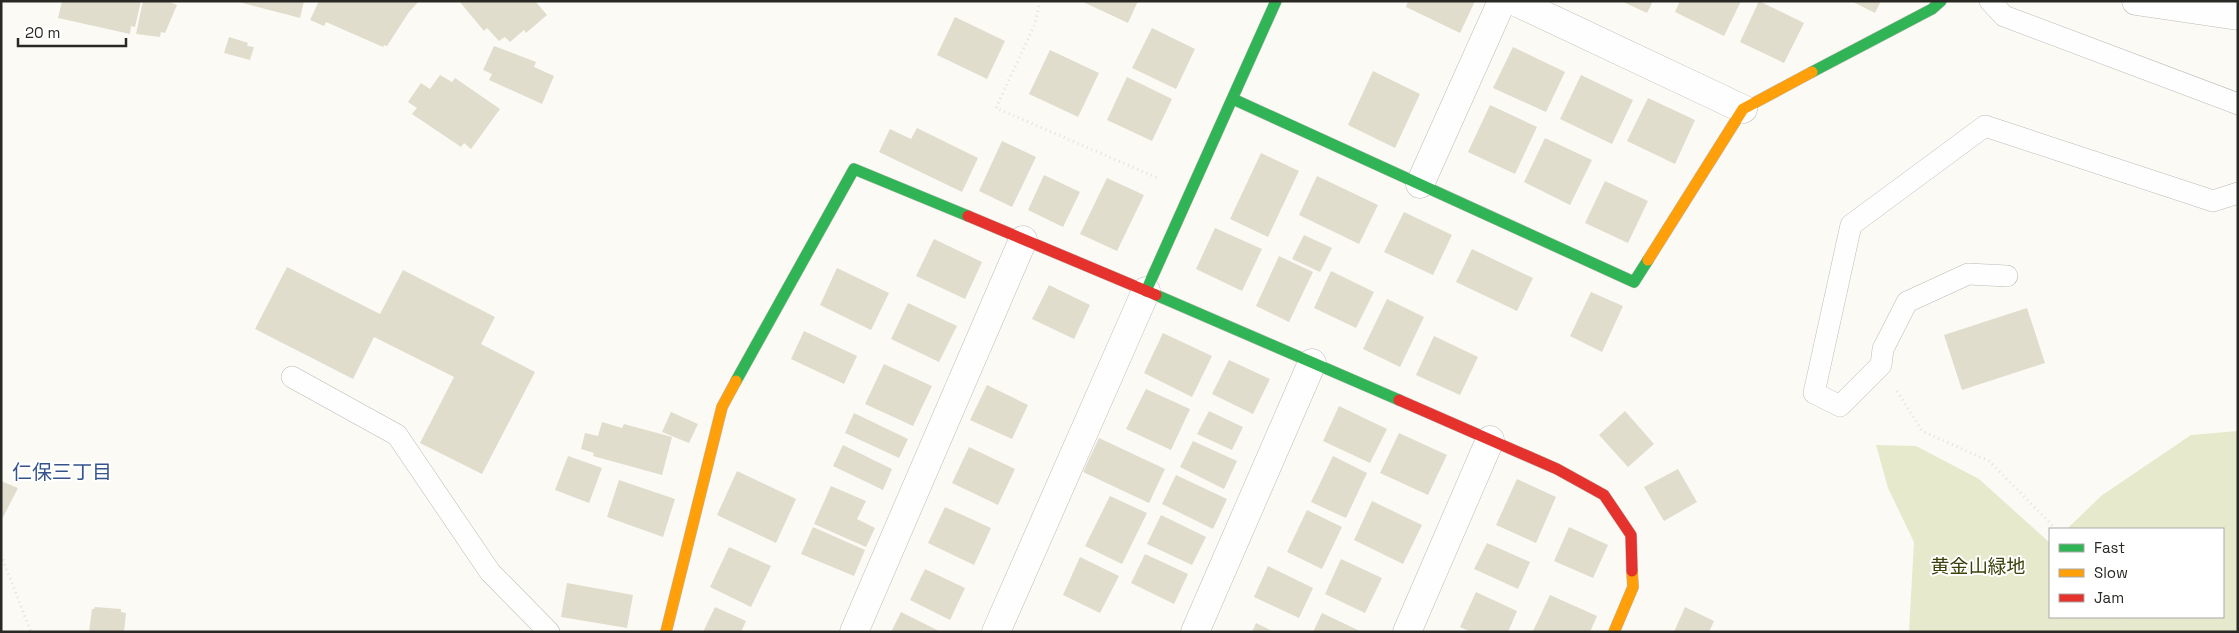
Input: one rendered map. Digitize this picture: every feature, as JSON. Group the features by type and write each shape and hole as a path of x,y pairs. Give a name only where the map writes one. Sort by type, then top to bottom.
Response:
{"street":[{"path":"996,632 1276,1"},
{"path":"1420,184 1502,1"},
{"path":"1514,1 1743,109"},
{"path":"1233,99 1634,282 1743,109 1932,9 1941,1"},
{"path":"2136,1 2238,16"},
{"path":"666,632 722,407 854,170 1146,291 1557,469 1604,495 1631,535 1633,587 1614,632"},
{"path":"854,632 1023,240"},
{"path":"1195,632 1312,363"},
{"path":"1407,632 1490,440"}],"lane":[{"path":"1990,1 2004,16 2238,104"},
{"path":"2008,276 1968,274 1907,302 1883,349 1881,365 1840,406 1814,392 1851,225 1985,126 2213,201 2238,193"},
{"path":"292,377 397,435 490,572 549,632"}],"path":[{"path":"1040,1 1035,24 996,108 1149,175"},
{"path":"1881,365 1922,431 1989,461 2055,528"},
{"path":"1,555 31,632"},
{"path":"2122,618 2129,632"}],"green space":[{"name":"黄金山緑地","path":"2238,431 2238,632 1909,632 1914,542 1888,488 1876,445 1916,446 1979,479 2049,542 2049,618 2224,618 2224,528 2068,528 2101,496 2191,435"}],"building":[{"path":"62,1 141,1 135,27 131,26 130,34 58,18"},
{"path":"143,1 167,1 177,5 165,33 161,32 160,37 136,34"},
{"path":"235,1 304,1 300,18"},
{"path":"319,1 419,1 409,12 387,46 384,45 383,47 326,22 324,26 310,20"},
{"path":"459,1 535,1 547,15 526,33 524,30 510,42 505,37 499,41 487,28 484,31"},
{"path":"1081,1 1138,1 1128,23"},
{"path":"1408,1 1475,1 1460,33 1406,7"},
{"path":"1621,1 1653,1 1647,13"},
{"path":"1680,1 1741,1 1724,36 1675,12"},
{"path":"1759,1 1804,23 1784,63 1740,42"},
{"path":"1851,1 1881,1 1875,13"},
{"path":"955,17 1005,41 987,79 937,55"},
{"path":"1152,28 1195,49 1176,89 1132,68"},
{"path":"229,37 248,43 247,46 254,47 250,60 224,53"},
{"path":"494,46 536,62 534,67 554,76 542,104 489,80 492,74 483,70"},
{"path":"1513,47 1565,72 1546,112 1493,88"},
{"path":"1050,50 1099,73 1078,117 1029,94"},
{"path":"1373,71 1420,94 1395,148 1348,125"},
{"path":"440,75 452,82 455,78 500,109 471,149 464,143 461,147 412,114 417,108 408,102 421,83 430,89"},
{"path":"1581,75 1633,100 1612,144 1560,119"},
{"path":"1127,77 1172,99 1152,141 1107,120"},
{"path":"1648,98 1695,120 1675,164 1627,141"},
{"path":"1490,105 1537,127 1515,174 1468,152"},
{"path":"917,128 978,158 962,192 879,152 890,129 911,139"},
{"path":"1545,138 1592,160 1570,205 1524,182"},
{"path":"1002,141 1036,157 1012,207 979,191"},
{"path":"1261,153 1299,171 1268,237 1230,219"},
{"path":"1044,175 1080,192 1063,227 1028,210"},
{"path":"1317,176 1378,205 1359,244 1299,215"},
{"path":"1107,178 1144,195 1117,251 1080,234"},
{"path":"1605,181 1648,201 1628,243 1585,223"},
{"path":"1404,212 1452,235 1433,275 1384,252"},
{"path":"1215,228 1262,249 1242,291 1196,269"},
{"path":"1304,235 1332,248 1320,272 1292,259"},
{"path":"934,239 982,262 965,299 916,276"},
{"path":"1472,249 1533,278 1517,311 1456,282"},
{"path":"1279,256 1313,272 1289,322 1256,306"},
{"path":"287,267 380,314 403,270 495,317 481,344 535,372 482,474 420,443 454,377 374,337 353,379 255,329"},
{"path":"837,268 889,293 871,330 820,305"},
{"path":"1331,271 1374,292 1356,328 1314,308"},
{"path":"1049,285 1090,305 1074,339 1032,319"},
{"path":"1591,292 1623,306 1602,352 1570,336"},
{"path":"1387,299 1424,317 1400,367 1363,349"},
{"path":"908,303 957,326 939,362 891,339"},
{"path":"2027,308 2045,363 1962,390 1944,335"},
{"path":"804,331 857,356 844,384 791,359"},
{"path":"1163,333 1212,356 1192,397 1144,373"},
{"path":"1434,336 1478,357 1460,395 1416,375"},
{"path":"1229,360 1270,379 1253,414 1212,394"},
{"path":"884,364 932,386 913,426 865,404"},
{"path":"987,385 1028,405 1012,439 970,420"},
{"path":"1146,389 1190,409 1171,450 1126,429"},
{"path":"1339,406 1387,429 1370,463 1323,441"},
{"path":"1209,411 1243,427 1232,450 1197,434"},
{"path":"1625,411 1654,444 1628,467 1599,435"},
{"path":"671,412 698,424 689,443 662,432"},
{"path":"854,413 908,439 899,458 845,433"},
{"path":"602,422 622,428 624,424 672,437 662,475 593,456 594,453 581,449 585,433 598,436"},
{"path":"1399,433 1447,455 1428,495 1380,473"},
{"path":"1099,438 1165,469 1149,503 1083,472"},
{"path":"1193,441 1237,461 1224,489 1180,467"},
{"path":"843,445 892,469 883,490 833,466"},
{"path":"969,447 1015,469 998,505 952,483"},
{"path":"568,456 602,468 589,503 555,490"},
{"path":"1333,456 1367,473 1346,518 1311,502"},
{"path":"1678,469 1697,502 1664,521 1644,487"},
{"path":"737,471 796,499 776,543 717,515"},
{"path":"1176,475 1227,499 1213,529 1162,504"},
{"path":"1517,479 1556,497 1536,543 1496,525"},
{"path":"619,480 675,499 663,537 607,517"},
{"path":"1,481 18,488 1,521"},
{"path":"831,486 866,501 857,519 875,528 866,547 814,524"},
{"path":"1110,496 1147,513 1122,564 1085,546"},
{"path":"1372,501 1422,525 1403,564 1354,540"},
{"path":"945,507 991,528 974,565 928,543"},
{"path":"1307,510 1342,527 1322,569 1287,552"},
{"path":"1161,515 1206,537 1192,565 1147,544"},
{"path":"813,527 865,550 854,576 801,554"},
{"path":"1569,527 1608,545 1593,578 1554,561"},
{"path":"1487,543 1530,562 1518,589 1474,569"},
{"path":"729,547 771,566 751,607 710,587"},
{"path":"1145,554 1188,574 1174,604 1131,583"},
{"path":"1080,557 1119,576 1100,613 1063,595"},
{"path":"1341,559 1382,578 1365,613 1325,594"},
{"path":"1268,566 1313,588 1299,618 1254,597"},
{"path":"925,569 965,588 950,620 910,600"},
{"path":"567,583 633,595 627,628 561,617"},
{"path":"1476,592 1517,611 1508,632 1471,632 1460,627"},
{"path":"1550,595 1597,616 1590,632 1533,631"},
{"path":"95,607 121,609 121,612 126,613 124,632 89,632 92,609"},
{"path":"715,607 746,621 741,632 703,632"},
{"path":"1685,607 1714,621 1709,632 1674,632"},
{"path":"901,612 941,632 891,632"},
{"path":"1322,613 1362,632 1313,632"},
{"path":"1256,623 1274,632 1252,632"}],"traffic: fast":[{"path":"1146,291 1276,1"},
{"path":"1812,72 1932,9 1941,1"},
{"path":"1233,99 1634,282 1648,260"},
{"path":"736,381 854,169 968,216"},
{"path":"1156,295 1399,400"}],"traffic: slow":[{"path":"1648,260 1743,109 1812,72"},
{"path":"666,632 722,407 736,381"},
{"path":"1614,632 1633,587 1632,571"}],"traffic: jam":[{"path":"968,216 1156,295"},
{"path":"1399,400 1557,469 1604,495 1631,535 1632,571"}],"district":[{"name":"仁保三丁目","path":"62,472"}]}
